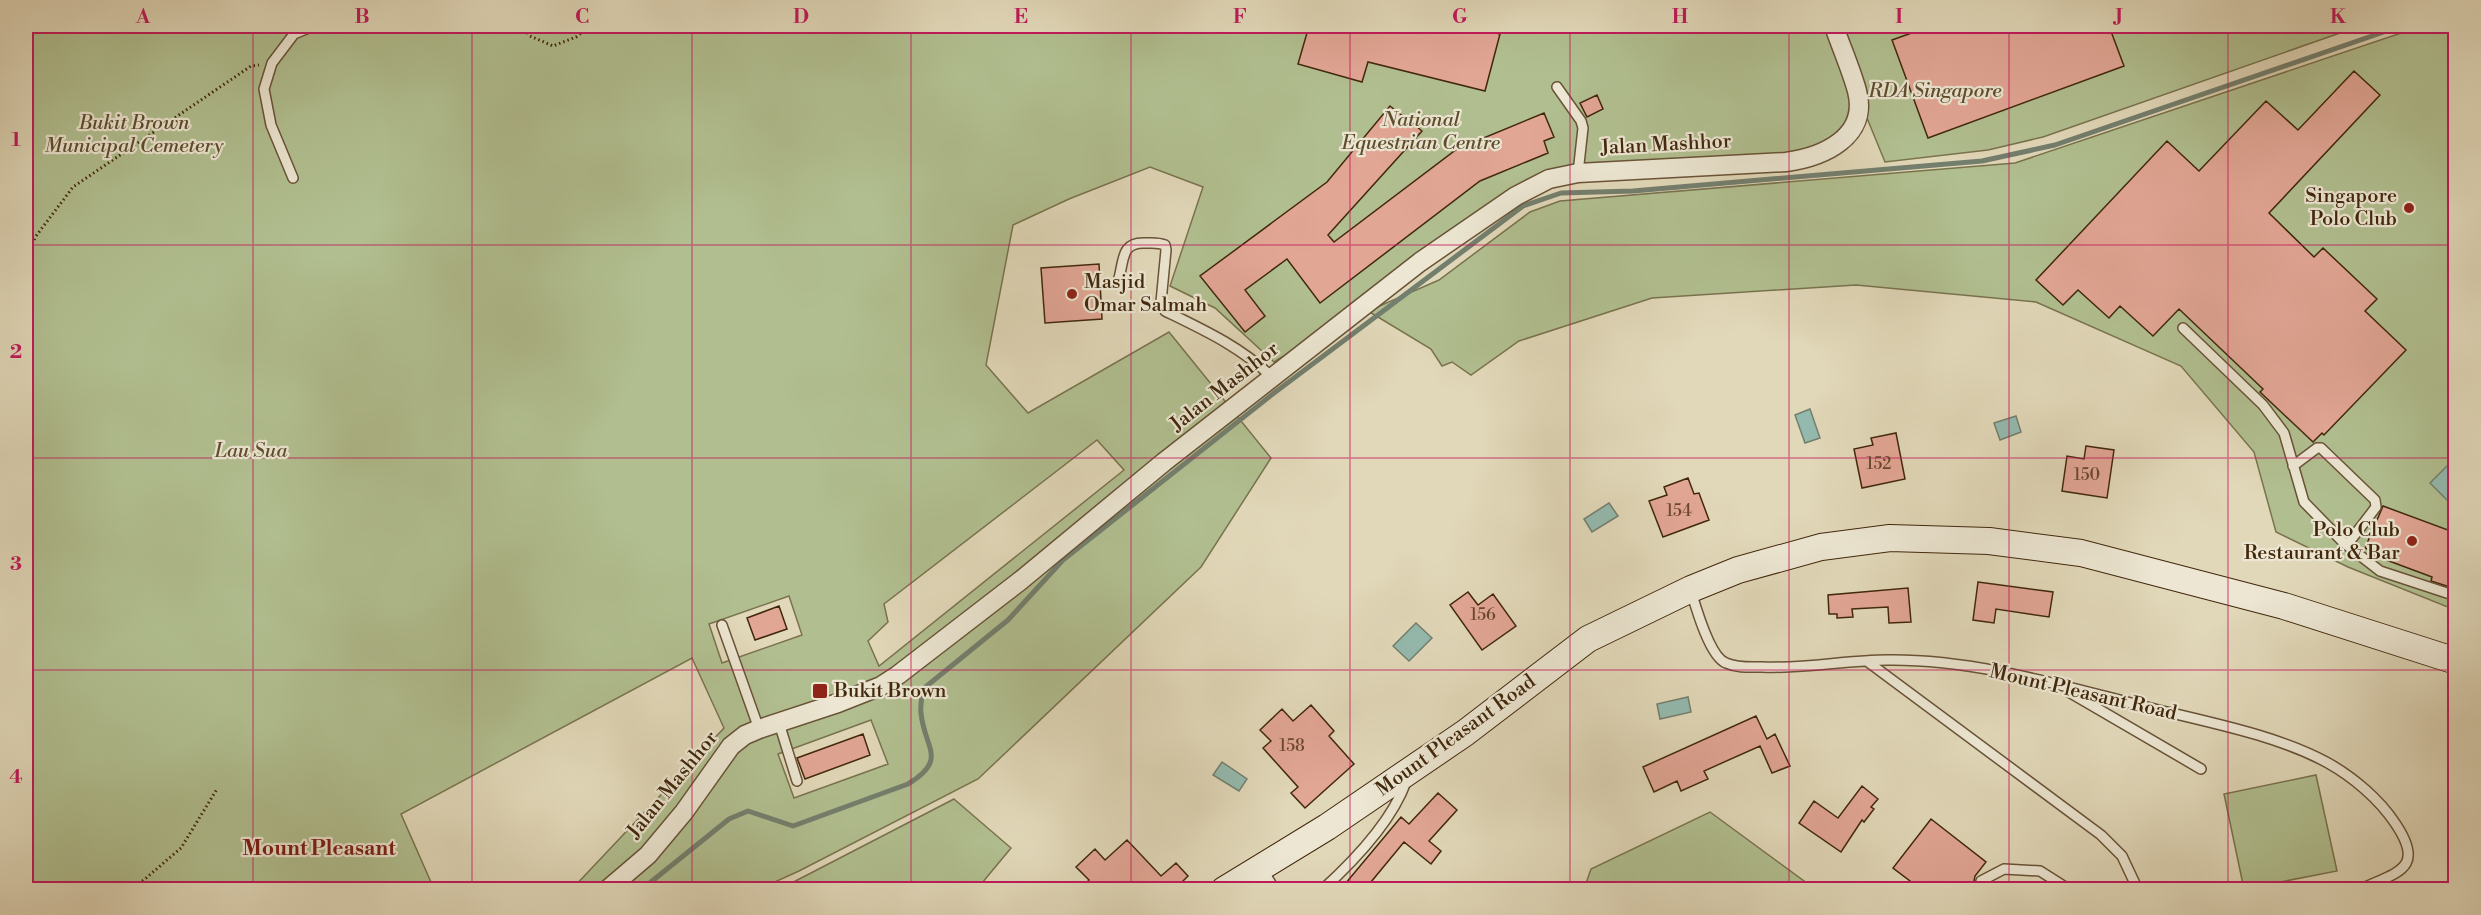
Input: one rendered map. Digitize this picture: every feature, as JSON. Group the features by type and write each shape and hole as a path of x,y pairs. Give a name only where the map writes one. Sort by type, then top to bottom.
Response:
{"street":[{"name":"Jalan Mashhor","path":"608,890 648,855 684,812 731,746 759,729 838,703 881,686 898,675 1020,581 1164,462 1272,377 1420,262 1499,207 1549,180 1578,173 1786,162 1806,159 1838,145 1850,132 1857,117 1858,93 1834,26"},
{"name":"Mount Pleasant Road","path":"1224,890 1327,827 1465,733 1588,639 1691,589 1738,570 1821,547 1890,538 1989,541 2081,553 2284,606 2456,661"}],"lane":[{"path":"293,178 271,125 264,89 272,63 294,34 313,26"},
{"path":"1557,87 1581,121 1583,128 1578,173"},
{"path":"1119,278 1126,249 1130,244 1135,242 1165,245 1161,302 1165,311 1232,344 1254,359 1272,377"},
{"path":"2183,328 2263,405 2284,434 2304,502 2348,545 2380,571 2456,596"},
{"path":"2293,466 2320,448 2375,500 2376,507 2348,545"},
{"name":"Mount Pleasant Road","path":"1691,589 1714,652 1723,663 1738,667 1789,668 1888,660 1930,662 1992,671 2223,726 2278,742 2328,763 2385,808 2402,832 2409,851 2407,864 2399,872 2359,890"},
{"path":"722,625 759,729"},
{"path":"1868,662 2102,835 2122,856 2138,890"},
{"path":"2056,685 2115,717 2201,769"},
{"path":"779,723 797,781"},
{"path":"1322,890 1341,873 1385,821 1404,786 1409,771"},
{"path":"1261,867 1275,890"},
{"path":"1981,880 2004,869 2040,870 2070,890"}],"path":[{"path":"520,26 530,36 553,46 576,37 590,26"},
{"path":"26,256 36,236 73,187 251,66 272,63"},
{"path":"132,890 181,848 217,789"}],"green space":[{"path":"26,26 2360,26 2043,137 1988,150 1885,162 1858,96 1855,117 1820,153 1547,182 1352,315 1274,362 1215,308 1170,286 1203,187 1150,167 1069,199 1013,225 986,365 1028,413 1169,332 1271,458 1201,567 978,779 799,871 757,890 572,889 724,728 692,658 401,814 434,889 26,889","holes":["1097,440 1124,470 879,666 868,641 888,622 884,604","789,596 802,635 722,663 709,624","871,720 888,764 794,798 778,754"]},
{"path":"2422,26 2455,26 2455,610 2348,567 2276,532 2254,452 2181,366 2036,302 1856,285 1652,298 1519,341 1471,375 1452,362 1442,366 1431,349 1368,311 1439,280 1530,212 1560,201 2015,163"},
{"path":"2316,775 2337,871 2244,889 2224,794"},
{"path":"954,799 1011,848 977,889 780,889"},
{"path":"1710,812 1815,889 1584,889 1591,869"}],"water":[{"path":"1810,409 1820,438 1805,443 1795,415"},
{"path":"2016,416 2021,432 2000,440 1994,423"},
{"path":"2455,458 2455,500 2451,504 2430,483"},
{"path":"1609,503 1618,516 1592,532 1584,519"},
{"path":"1416,623 1432,638 1409,661 1393,646"},
{"path":"1688,697 1691,712 1660,719 1657,704"},
{"path":"1222,762 1247,779 1239,791 1213,775"}],"building":[{"path":"1309,26 1466,26 1500,34 1485,91 1368,62 1362,82 1298,64"},
{"path":"1931,26 2109,26 2124,66 1928,138 1892,40"},
{"path":"2354,71 2380,95 2269,213 2314,257 2323,248 2377,299 2365,311 2406,350 2324,435 2322,433 2313,442 2260,392 2263,389 2179,309 2153,336 2120,306 2109,318 2078,290 2063,305 2036,280 2167,141 2199,171 2266,101 2298,130"},
{"path":"1597,95 1603,109 1587,117 1580,103"},
{"path":"1390,106 1422,131 1328,235 1334,242 1457,149 1544,113 1554,137 1544,141 1548,153 1480,181 1320,303 1287,259 1245,290 1265,316 1245,332 1200,276 1327,182"},
{"name":"Masjid Omar Salmah","path":"1099,264 1102,319 1045,323 1041,268"},
{"path":"1896,433 1905,479 1862,488 1854,449 1873,445 1871,438"},
{"path":"2086,446 2114,450 2107,498 2062,491 2067,456 2084,459"},
{"path":"1688,478 1694,494 1699,493 1709,520 1663,537 1649,501 1667,495 1664,487"},
{"name":"Polo Club Restaurant & Bar","path":"2383,506 2456,533 2456,581 2453,588 2431,581 2432,577 2373,555 2374,552 2365,548"},
{"path":"1978,582 2053,592 2049,617 1996,609 1994,623 1973,620"},
{"path":"1908,588 1911,622 1889,623 1888,607 1852,609 1853,617 1837,618 1837,614 1829,614 1828,595"},
{"path":"1468,592 1478,605 1493,594 1516,626 1482,650 1450,605"},
{"path":"779,606 787,629 755,640 747,618"},
{"path":"1311,705 1334,731 1329,736 1354,764 1305,808 1291,793 1298,787 1263,748 1271,741 1260,730 1282,709 1293,721"},
{"path":"1756,716 1767,739 1775,734 1790,766 1772,773 1760,746 1704,771 1708,779 1681,791 1677,781 1654,792 1643,767"},
{"path":"863,734 870,755 805,779 797,758"},
{"path":"1862,786 1878,799 1871,807 1874,809 1864,822 1862,820 1841,852 1799,823 1814,801 1838,818"},
{"path":"1438,793 1457,810 1429,841 1441,851 1431,864 1404,842 1371,882 1380,890 1340,890 1401,817 1409,824"},
{"path":"1931,819 1986,862 1975,876 1974,881 1978,887 1987,885 1992,890 1922,890 1893,868"},
{"path":"1127,840 1161,876 1176,863 1188,876 1174,890 1079,890 1089,880 1076,867 1095,849 1105,860"}],"waterway":[{"path":"641,890 729,819 748,811 793,826 908,784 920,775 931,760 921,713 923,689 1008,620 1063,560 1274,393 1523,206 1561,193 1633,191 1982,161 2055,145 2401,26"}],"place":[{"name":"Singapore Polo Club","path":"2409,208"},
{"name":"Masjid Omar Salmah","path":"1072,294"},
{"name":"Polo Club Restaurant & Bar","path":"2412,541"},
{"name":"Bukit Brown","path":"820,691"}],"district":[{"name":"Mount Pleasant","path":"319,849"}],"park label":[{"name":"RDA Singapore","path":"1935,91"},
{"name":"National Equestrian Centre","path":"1421,132"},
{"name":"Bukit Brown Municipal Cemetery","path":"134,134"},
{"name":"Lau Sua","path":"251,451"}]}
